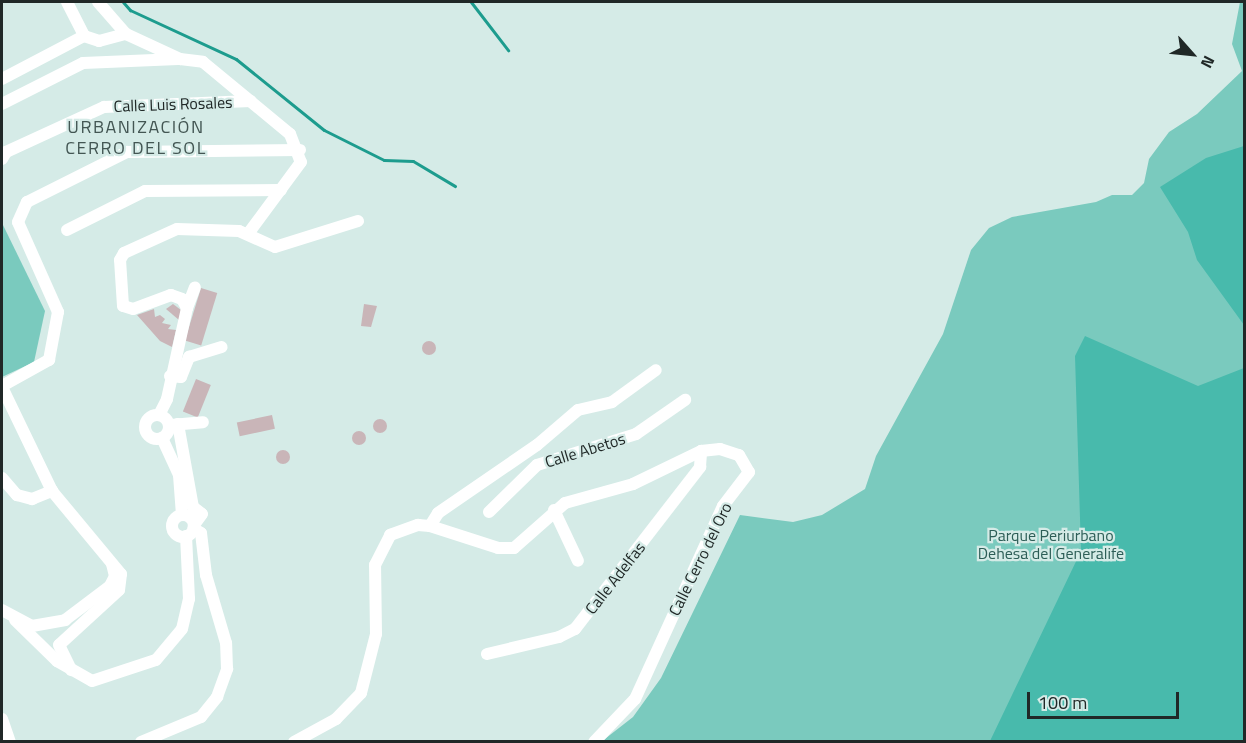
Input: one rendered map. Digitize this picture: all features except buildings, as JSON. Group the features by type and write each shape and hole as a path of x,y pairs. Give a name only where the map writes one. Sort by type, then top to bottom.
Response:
{"street":[{"path":"67,2 84,36 99,41 126,34"},
{"path":"98,2 126,34 180,59"},
{"path":"2,79 84,36"},
{"path":"2,104 83,63 180,59 203,62 290,134 300,150 301,162 248,234"},
{"name":"Calle Luis Rosales","path":"2,159 6,152 104,107 251,101"},
{"path":"50,648 119,590 121,574 52,491 2,386 49,360 58,312 18,222 27,202 127,152 300,150"},
{"path":"67,230 145,191 281,190"},
{"path":"186,308 182,299 171,296 125,308 121,256 171,230 248,234 280,247 358,221"},
{"path":"174,424 162,438 154,439 145,430 148,419 159,414 186,308 195,287"},
{"path":"170,376 181,377 189,357 222,347"},
{"name":"Calle Abetos","path":"430,526 438,513 504,468 578,410 612,402 656,370"},
{"name":"Calle Abetos","path":"489,512 537,465 636,434 685,400"},
{"path":"159,414 174,424 203,422"},
{"path":"174,424 193,507 202,514 191,530"},
{"path":"2,610 50,648 82,678 104,681 156,660 174,643 182,629 189,599 191,530 182,515 179,475 162,438"},
{"name":"Calle Cerro del Oro","path":"294,741 336,719 357,700 376,634 375,575 379,550 402,529 430,526 498,548 514,548 555,510 641,481 701,451 720,449 739,455 749,472 723,506 635,699 594,741"},
{"name":"Calle Adelfas","path":"487,654 575,629 700,467 701,451"},
{"path":"504,468 519,483"},
{"path":"2,478 17,495 32,499 52,491"},
{"path":"555,510 578,561"},
{"path":"141,741 201,717 217,697 227,669 226,643 206,575 201,533 172,528 182,515"},
{"path":"15,620 32,626 65,620 100,597 115,576 112,563"},
{"path":"49,624 50,648"},
{"path":"2,719 10,741"}],"green space":[{"name":"Parque Periurbano Dehesa del Generalife","path":"1240,2 1244,2 1244,741 601,742 633,717 661,678 740,515 793,522 822,515 865,489 876,456 943,334 971,250 989,228 1012,217 1096,202 1112,195 1132,195 1144,183 1149,159 1169,132 1197,114 1242,71 1232,44"},
{"path":"1244,146 1244,325 1197,260 1188,232 1160,187 1206,158"},
{"path":"2,223 45,311 34,362 2,377"},
{"path":"1085,336 1198,386 1244,368 1244,741 990,741 1081,551 1075,356"}],"waterway":[{"path":"123,2 130,10 236,59 324,130 384,160 413,161 455,186"},
{"path":"471,2 508,50"}],"district":[{"name":"URBANIZACIÓN CERRO DEL SOL","path":"136,138"}]}
